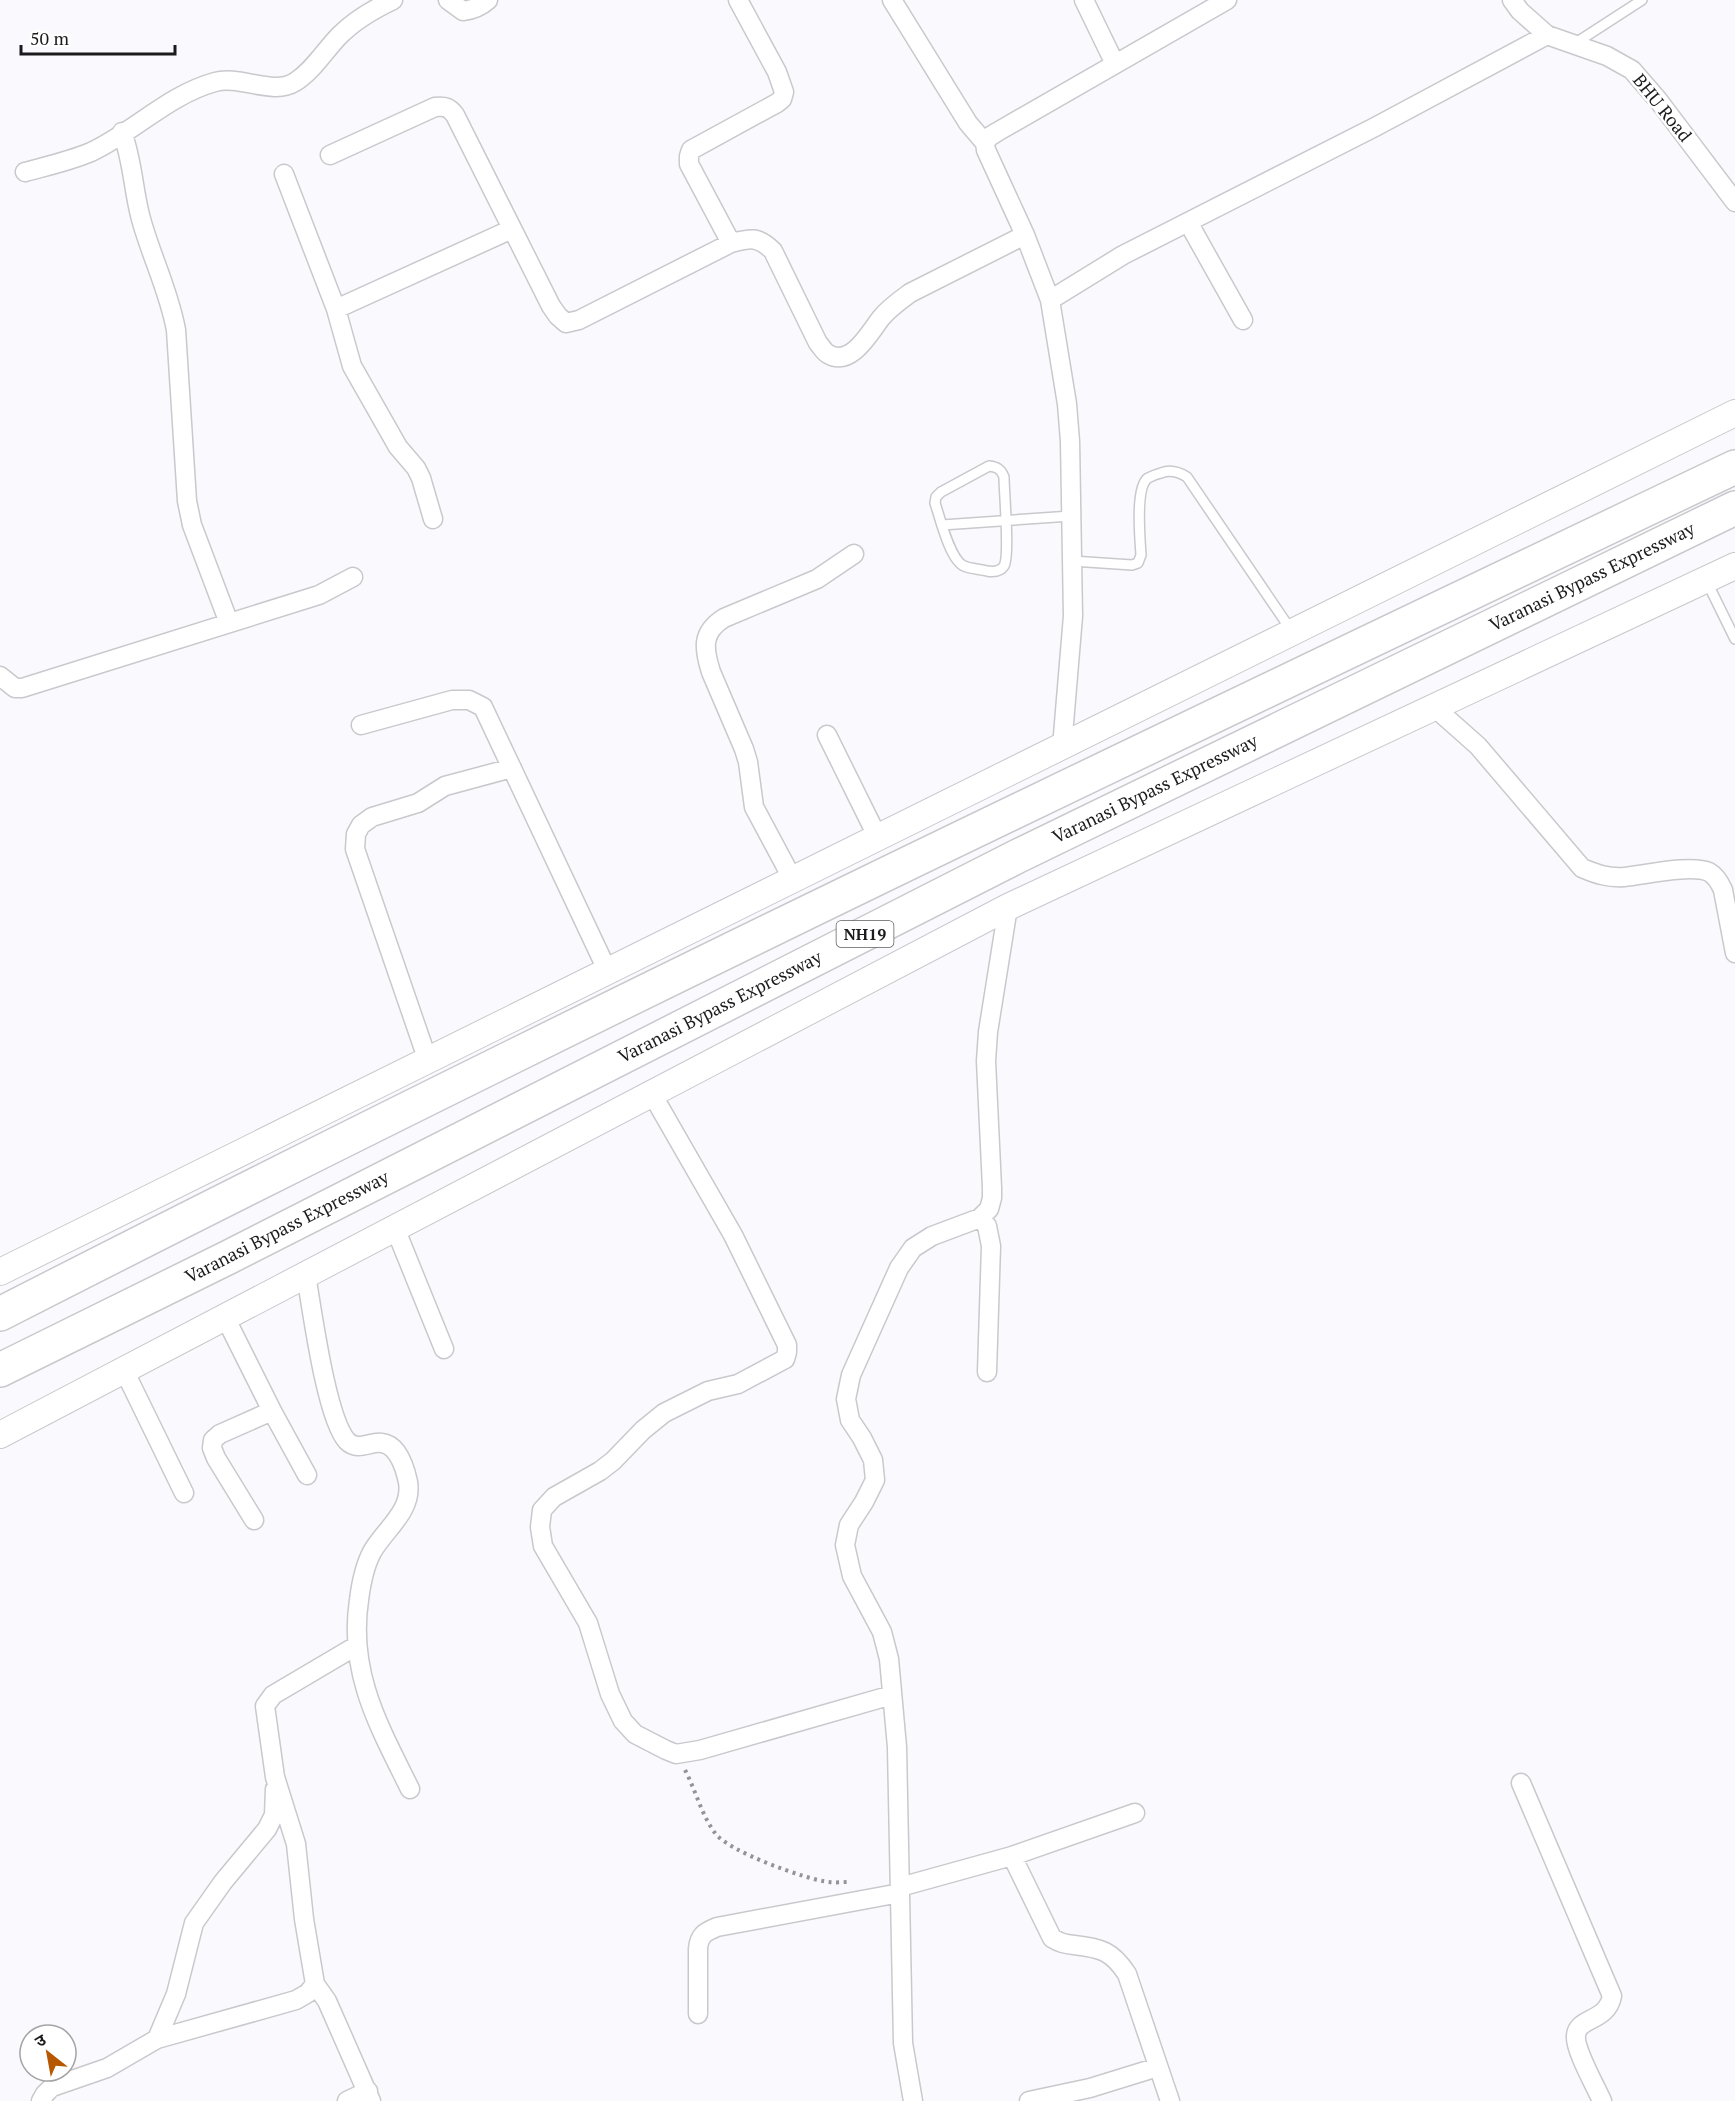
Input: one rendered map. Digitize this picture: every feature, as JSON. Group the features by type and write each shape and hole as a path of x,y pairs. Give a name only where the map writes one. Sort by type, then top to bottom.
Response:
{"highway":[{"name":"Varanasi Bypass Expressway","path":"0,1314 198,1212 956,839 1735,467"},
{"name":"Varanasi Bypass Expressway","path":"0,1370 229,1257 1018,856 1735,508"}],"street":[{"path":"25,172 92,151 176,98 214,82 231,79 281,87 294,83 354,22 393,0"},
{"path":"448,0 463,11 472,10 488,0"},
{"path":"731,243 689,164 688,156 691,150 777,103 782,99 784,92 777,72 738,0"},
{"path":"892,0 968,123 985,143 1050,300 1067,404 1070,441 1073,616 1062,747"},
{"path":"1084,0 1115,64"},
{"path":"985,143 989,137 1227,0"},
{"name":"BHU Road","path":"1512,0 1520,11 1547,35 1607,56 1632,70 1658,100 1735,202"},
{"path":"1050,300 1123,255 1375,127 1547,35"},
{"path":"330,155 435,107 450,108 551,306 566,322 579,320 731,243 749,238 763,242 773,251 818,343 828,354 838,357 855,351 882,317 910,293 1025,235"},
{"path":"123,132 132,162 140,215 172,311 176,330 187,501 192,525 229,623"},
{"path":"285,174 336,309 357,377 398,447 416,468 433,519"},
{"path":"1188,222 1243,320"},
{"path":"336,309 513,229"},
{"path":"0,1272 1735,413"},
{"path":"793,880 754,807 748,762 711,672 707,660 706,640 709,631 724,618 817,579 854,554"},
{"path":"0,1435 1008,907 1735,566"},
{"path":"0,676 15,688 22,688 319,595 353,577"},
{"path":"361,725 452,700 469,699 483,707 608,972"},
{"path":"1434,707 1479,746 1582,868 1599,875 1622,877 1698,868 1711,873 1719,881 1723,890 1735,952"},
{"path":"827,735 878,838"},
{"path":"428,1061 355,849 356,834 361,825 372,817 418,803 446,786 512,768"},
{"path":"913,2101 903,2043 895,1892 897,1747 889,1659 882,1632 852,1576 844,1545 849,1525 875,1480 873,1460 850,1420 846,1399 851,1375 899,1268 914,1248 932,1236 980,1218 989,1209 992,1198 986,1061 988,1032 1008,907"},
{"path":"652,1094 733,1235 787,1345 788,1352 785,1359 738,1384 699,1395 655,1419 600,1471 554,1497 542,1510 541,1538 547,1555 588,1623 610,1694 623,1721 635,1734 666,1750 676,1754 700,1750 892,1695"},
{"path":"980,1218 987,1226 991,1246 987,1372"},
{"path":"395,1228 444,1349"},
{"path":"306,1275 328,1392 342,1433 349,1443 355,1446 380,1442 389,1446 402,1462 408,1482 405,1505 372,1552 362,1578 356,1615 356,1646 359,1669 367,1695 410,1789"},
{"path":"225,1317 307,1475"},
{"path":"124,1370 184,1493"},
{"path":"254,1520 216,1458 212,1448 213,1440 220,1434 272,1411"},
{"path":"157,2039 176,1994 194,1923 223,1882 256,1844 272,1821 275,1807 275,1777 265,1706 273,1695 356,1646"},
{"path":"275,1777 296,1844 304,1919 315,1984 327,2001 369,2096 347,2101"},
{"path":"1521,1783 1612,1996 1610,2007 1599,2016 1581,2025 1576,2034 1577,2046 1602,2101"},
{"path":"698,2014 698,1949 699,1939 705,1932 717,1927 895,1892 1012,1856 1135,1813"},
{"path":"1012,1856 1052,1938 1061,1944 1098,1948 1118,1960 1127,1974 1170,2101"},
{"path":"41,2101 52,2087 107,2068 157,2039 296,2000 308,1993 315,1984"},
{"path":"1029,2101 1090,2088 1158,2067"}],"lane":[{"path":"1572,45 1642,0"},
{"path":"989,466 996,466 1004,477 1006,520 1004,566 992,572 964,566 954,554 942,525 935,503 936,497 989,466"},
{"path":"1072,561 1132,565 1138,563 1141,555 1140,499 1143,484 1148,478 1157,474 1178,471 1187,477 1293,632"},
{"path":"942,525 1071,516"},
{"path":"1706,579 1735,639"}],"path":[{"path":"676,1754 692,1782 706,1818 716,1836 728,1845 783,1868 823,1881 871,1884 895,1892"}]}
